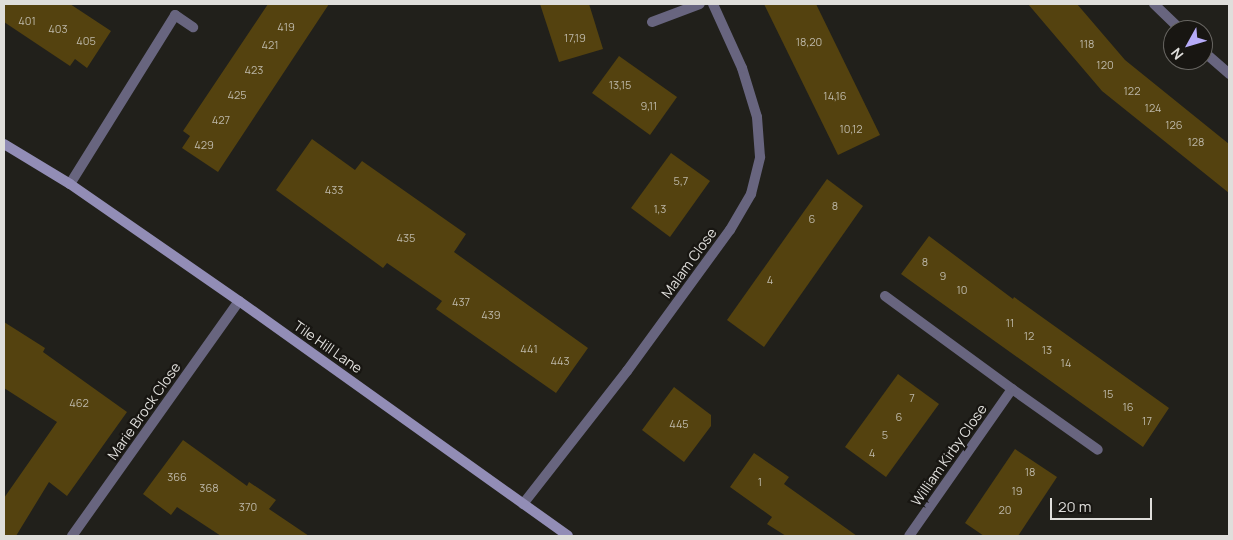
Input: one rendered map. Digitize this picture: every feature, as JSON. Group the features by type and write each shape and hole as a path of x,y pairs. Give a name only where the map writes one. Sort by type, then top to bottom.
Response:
{"main road":[{"name":"Tile Hill Lane","path":"4,144 70,184 239,301 568,536"}],"street":[{"path":"652,22 700,4"},
{"name":"Malam Close","path":"523,504 627,372 730,230 752,194 760,157 757,117 742,68 712,4"},
{"path":"1154,4 1171,20"},
{"path":"70,184 175,15 193,27"},
{"path":"1213,60 1229,74"},
{"path":"884,296 1098,450"},
{"name":"Marie Brock Close","path":"72,536 239,301"},
{"name":"William Kirby Close","path":"909,536 1012,389"}],"building":[{"path":"4,4 70,4 111,31 87,68 75,59 70,66 4,22"},
{"path":"268,4 329,4 218,172 182,148 190,136 183,131"},
{"path":"540,4 589,4 603,49 559,62"},
{"path":"764,4 816,4 880,135 838,155"},
{"path":"1028,4 1077,4 1125,60 1229,144 1229,193 1102,91"},
{"path":"619,56 677,97 650,135 592,93"},
{"path":"312,139 355,170 362,161 466,234 454,252 588,348 556,393 436,309 442,301 387,263 383,268 276,190"},
{"path":"671,153 710,181 670,237 631,208"},
{"path":"827,179 863,206 764,347 727,320"},
{"path":"929,236 1013,299 1014,297 1169,408 1143,447 901,274"},
{"path":"4,322 45,348 43,352 127,412 67,496 49,482 16,536 4,536 4,498 57,422 4,388"},
{"path":"898,374 939,404 886,477 845,447"},
{"path":"674,387 711,415 711,426 684,462 642,430"},
{"path":"183,440 247,486 249,482 276,500 269,509 309,536 221,536 177,507 171,515 143,494"},
{"path":"1015,449 1057,477 1018,536 984,536 965,523"},
{"path":"754,453 789,477 784,484 857,536 786,536 767,524 772,517 730,487"}]}
